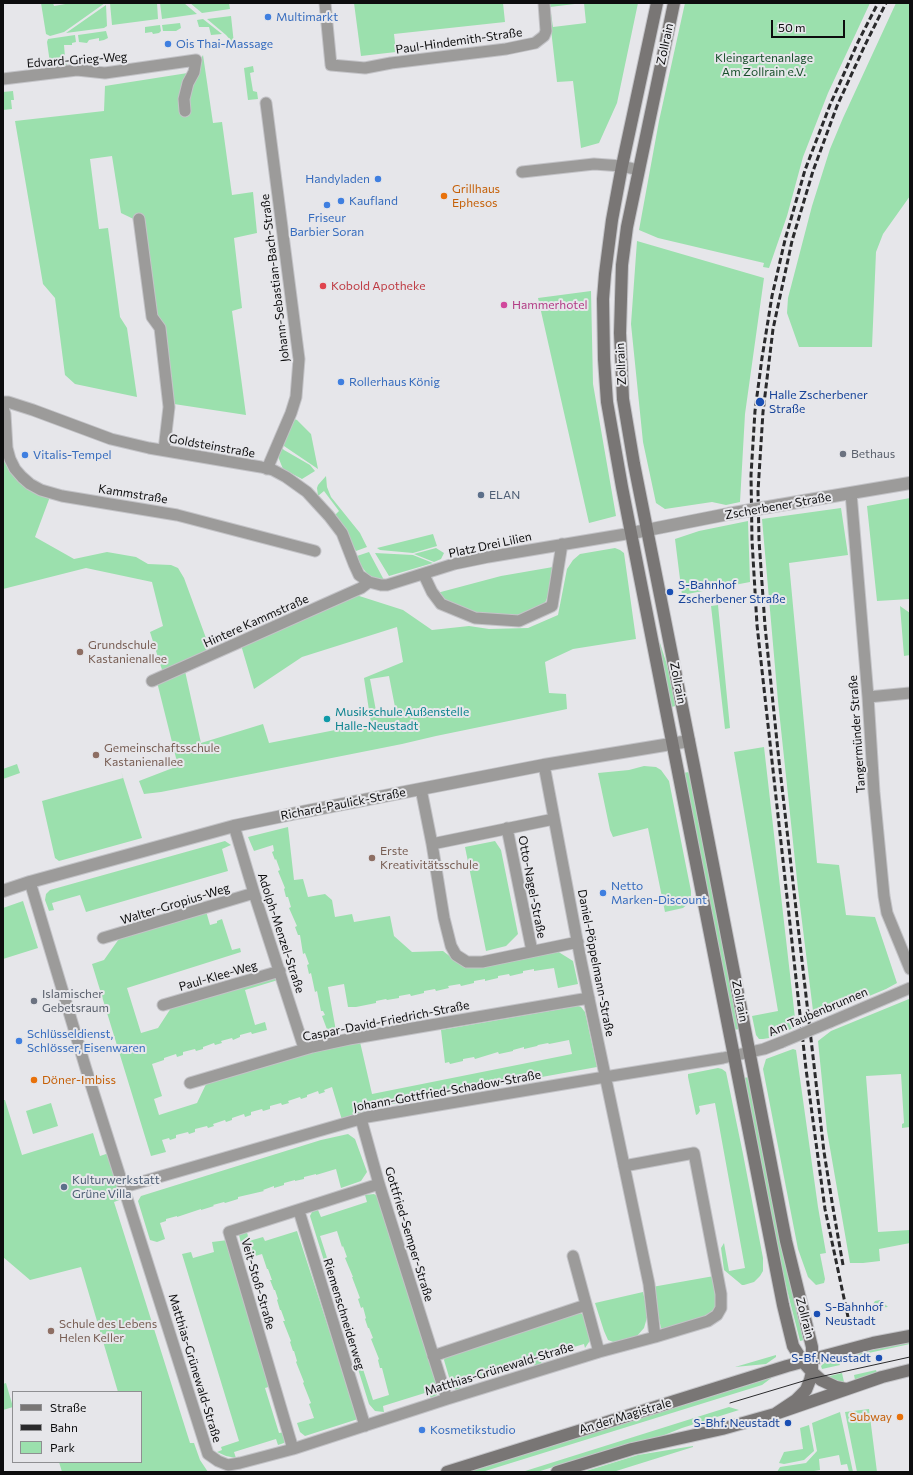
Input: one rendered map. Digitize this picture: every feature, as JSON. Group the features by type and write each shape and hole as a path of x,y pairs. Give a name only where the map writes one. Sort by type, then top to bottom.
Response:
{"main road":[{"name":"Zollrain","path":"657,3 622,166 612,220 605,274 604,359 607,402 613,441 672,744 777,1276 793,1346 787,1366"},
{"name":"Zollrain","path":"674,3 638,170 627,227 622,265 620,333 623,399 634,464 786,1241 811,1341 808,1361"},
{"name":"An der Magistrale","path":"448,1472 787,1366 873,1343 910,1336"},
{"name":"Zollrain","path":"793,1346 808,1361"},
{"path":"808,1361 812,1372 821,1380 828,1384 846,1389"},
{"path":"557,1472 632,1449 708,1432 775,1414 882,1377 910,1370"},
{"path":"775,1414 801,1395 810,1383 812,1372"}],"street":[{"name":"Paul-Hindemith-Straße","path":"324,3 331,65 365,68 391,63 506,49 535,43 544,36 546,31 544,3"},
{"name":"Edvard-Grieg-Weg","path":"3,79 77,70 105,72 196,60 194,72 188,83 184,99 185,111"},
{"name":"Johann-Sebastian-Bach-Straße","path":"266,103 299,359 296,397 291,413 267,469"},
{"path":"522,172 594,164 622,166 638,170"},
{"path":"139,219 152,317 160,328 170,407 164,450"},
{"name":"Goldsteinstraße","path":"3,402 8,402 33,410 111,439 267,469 286,477 307,492 329,516 342,533 360,575 369,582"},
{"name":"Kammstraße","path":"3,408 5,414 7,448 10,459 15,469 22,477 30,484 42,490 62,496 178,515 315,551"},
{"name":"Zscherbener Straße","path":"632,533 728,514 910,483"},
{"name":"Tangermünder Straße","path":"851,493 868,697 874,792 884,896 887,912 910,969"},
{"name":"Platz Drei Lilien","path":"369,582 387,585 424,575 454,564 632,533"},
{"path":"424,575 432,592 441,604 475,618 519,621 552,606 562,544"},
{"name":"Hintere Kammstraße","path":"152,682 361,588 369,582"},
{"path":"868,697 910,694"},
{"name":"Richard-Paulick-Straße","path":"3,891 30,882 234,826 544,765 689,741"},
{"name":"Daniel-Pöppelmann-Straße","path":"544,765 589,998 649,1284 655,1337"},
{"path":"421,789 444,918 451,946 456,955 467,962 473,963 578,942"},
{"path":"432,844 554,819"},
{"name":"Adolph-Menzel-Straße","path":"234,826 304,1048"},
{"name":"Otto-Nagel-Straße","path":"507,828 532,951"},
{"name":"Matthias-Grünewald-Straße","path":"30,882 82,1055 208,1454 218,1462 240,1464 293,1449 599,1352 708,1321 717,1315 721,1308 721,1294 694,1153 624,1166"},
{"name":"Walter-Gropius-Weg","path":"103,938 254,893"},
{"name":"Paul-Klee-Weg","path":"162,1006 280,971"},
{"name":"Am Taubenbrunnen","path":"734,1056 782,1042 910,988"},
{"name":"Caspar-David-Friedrich-Straße","path":"190,1083 304,1048 589,998"},
{"name":"Johann-Gottfried-Schadow-Straße","path":"124,1187 367,1117 734,1056"},
{"name":"Gottfried-Semper-Straße","path":"361,1119 447,1399"},
{"name":"Veit-Stoß-Straße","path":"293,1449 229,1232 380,1184"},
{"name":"Riemenschneiderweg","path":"299,1211 365,1426"},
{"path":"573,1256 599,1352"},
{"path":"433,1356 586,1305"}],"green space":[{"path":"41,3 53,3 54,6 71,3 105,3 64,32 50,36 46,34"},
{"path":"110,3 157,3 158,19 112,25"},
{"path":"160,3 184,3 197,14 162,19"},
{"path":"190,3 229,3 230,9 202,13"},
{"path":"354,3 503,3 505,22 394,34 396,52 361,56"},
{"path":"548,3 583,3 550,7 553,27 586,23 584,3 638,3 617,103 599,143 581,148 573,81 557,82"},
{"name":"Kleingartenanlage Am Zollrain e.V.","path":"685,3 870,3 828,93 803,157 787,216 769,268 763,267 764,263 658,238 639,230 659,121"},
{"path":"896,3 910,3 910,196 883,234 876,252 872,347 799,347 787,313 788,298 812,206 830,149"},
{"path":"106,5 107,26 104,28 66,33"},
{"path":"231,16 234,44 207,19"},
{"path":"203,19 222,34 211,35 209,27 199,27 197,20"},
{"path":"180,23 181,28 176,31 163,31 162,25"},
{"path":"160,25 161,31 159,33 145,33 145,27"},
{"path":"106,31 108,38 104,40 99,41 99,38 89,40 87,43 79,42 78,35"},
{"path":"75,35 76,42 72,43 72,45 64,45 67,66 53,67 50,63 47,42 48,39"},
{"path":"203,55 213,123 222,122 232,195 253,192 257,233 234,238 242,308 232,311 246,415 174,404 154,310 144,224 121,213 112,156 90,159 99,229 108,228 120,317 127,328 137,397 75,384 65,375 55,298 43,284 15,121 104,111 105,86 194,72"},
{"path":"253,66 254,72 250,73 253,91 257,92 258,99 248,100 244,68"},
{"path":"13,91 14,100 11,100 12,109 3,110 3,92"},
{"path":"637,241 764,278 745,414 740,502 726,505 712,502 665,509 656,503 643,442 631,324"},
{"path":"591,291 593,384 616,516 589,523 538,298"},
{"path":"292,418 297,420 311,434 318,469 281,444"},
{"path":"3,419 15,469 51,494 35,537 74,559 107,552 136,557 148,564 171,565 178,568 184,578 210,649 163,673 150,632 163,626 152,582 86,568 3,589"},
{"path":"280,446 284,450 310,465 315,471 302,479 283,469 279,459 278,451"},
{"path":"326,476 327,487 331,497 360,533 367,547 356,551 335,515 339,511 324,491 318,496 318,485"},
{"path":"910,498 910,599 877,601 867,506"},
{"path":"841,508 848,555 789,563 817,863 839,865 846,915 875,917 897,983 814,1019 798,889 778,701 762,519"},
{"path":"748,521 750,582 682,595 675,539 699,531"},
{"path":"433,534 437,546 413,553 380,550 377,548"},
{"path":"436,548 444,553 441,559 434,562 414,554"},
{"path":"615,548 624,553 636,639 573,649 545,662 549,693 566,694 567,709 402,744 161,792 144,794 139,781 178,766 157,682 185,671 201,743 263,724 269,743 371,723 364,678 403,662 397,627 302,657 254,689 241,645 353,594 403,610 432,630 469,626 489,629 528,628 558,615 567,569 573,560 580,554","holes":["389,676 396,712 377,716 370,679"]},
{"path":"369,552 384,580 373,578 368,575 362,567 357,556"},
{"path":"375,553 413,555 433,563 389,576"},
{"path":"553,567 551,588 545,603 531,613 517,615 492,615 469,612 449,605 437,593 501,576"},
{"path":"718,605 730,728 725,729 711,606"},
{"path":"900,606 910,613 910,655 904,656"},
{"path":"658,643 660,643 668,668 676,706 671,707"},
{"path":"764,747 796,1027 769,1038 759,1039 756,1035 752,1016 778,1011 734,752"},
{"path":"17,764 20,773 3,779 3,769"},
{"path":"644,766 656,767 661,770 669,781 691,891 691,901 683,908 665,912 648,828 613,837 610,830 598,773 629,770"},
{"path":"121,771 142,838 59,861 55,858 42,801 123,778"},
{"path":"689,772 739,1029 734,1030 683,773"},
{"path":"288,827 294,880 303,879 308,897 325,894 332,900 335,917 352,914 354,922 390,916 394,936 412,952 443,951 465,968 557,951 573,961 578,984 558,988 554,968 534,971 534,969 510,976 509,974 485,981 485,979 474,981 474,983 461,986 460,984 448,986 449,988 436,991 435,989 424,991 424,993 411,996 410,994 399,996 399,998 376,1001 376,1003 356,1007 348,1007 344,984 328,987 336,1031 328,1032 322,1016 325,1015 323,1011 321,1011 317,991 315,992 311,973 309,974 307,965 309,964 305,953 303,954 300,935 298,935 295,927 297,926 289,908 291,907 288,897 286,897 285,888 278,871 280,870 272,852 274,851 273,845 254,851 248,837"},
{"path":"225,841 231,845 222,849 228,871 86,912 80,895 52,903 54,910 49,911 45,900 46,894 50,890"},
{"path":"495,841 501,850 518,934 506,946 486,951 465,847"},
{"path":"23,901 38,948 3,959 3,908"},
{"path":"206,911 210,925 217,923 217,921 222,919 232,950 240,948 241,952 127,988 141,1033 158,1028 173,1005 277,974 278,980 245,990 255,1025 265,1022 267,1030 252,1034 251,1032 240,1035 240,1037 233,1040 232,1038 221,1041 222,1043 215,1045 214,1043 196,1051 195,1049 183,1052 183,1055 177,1057 176,1054 152,1064 162,1096 154,1099 159,1115 197,1103 208,1080 287,1058 360,1042 372,1094 572,1054 569,1040 524,1049 524,1047 499,1054 498,1052 475,1059 474,1057 463,1059 463,1061 450,1064 449,1062 445,1063 441,1030 578,1006 585,1012 597,1067 376,1107 377,1113 342,1120 332,1087 319,1094 318,1091 301,1099 300,1097 288,1101 289,1103 282,1105 281,1103 270,1106 270,1109 263,1111 262,1109 251,1112 251,1115 245,1117 244,1114 232,1118 232,1120 226,1122 225,1120 213,1124 214,1126 208,1128 207,1126 195,1129 195,1132 189,1134 188,1132 176,1135 176,1138 170,1140 169,1138 162,1140 166,1152 151,1156 92,964 104,960 121,936"},
{"path":"909,999 910,1127 902,1128 902,1124 904,1123 901,1074 866,1076 878,1232 910,1230 910,1243 879,1249 880,1261 850,1263 827,1131 818,1041 831,1031"},
{"path":"793,1049 796,1050 826,1253 820,1254 825,1279 824,1283 816,1285 808,1277 798,1249 763,1069 766,1059"},
{"path":"718,1068 726,1072 763,1258 763,1271 760,1276 754,1282 744,1285 724,1270 721,1248 724,1243 729,1271 745,1268 715,1103 699,1106 700,1111 696,1115 688,1077 688,1074"},
{"path":"749,1077 787,1271 804,1340 800,1341 784,1278 744,1078"},
{"path":"3,1100 5,1100 22,1155 93,1133 100,1156 109,1153 122,1199 114,1202 190,1443 194,1443 200,1460 208,1472 62,1472 59,1463 142,1463 142,1391 118,1391 81,1267 30,1280 3,1257"},
{"path":"51,1103 58,1126 33,1134 26,1111"},
{"path":"348,1134 355,1139 367,1172 361,1181 341,1188 336,1169 304,1177 304,1179 284,1183 284,1185 274,1188 274,1186 263,1190 264,1191 238,1197 238,1199 225,1203 224,1202 201,1210 166,1219 166,1221 160,1223 165,1239 157,1242 150,1240 138,1201 141,1196 321,1140"},
{"path":"374,1194 379,1197 438,1389 437,1395 431,1398 428,1392 383,1406 384,1412 375,1411 369,1404 310,1216 312,1212 318,1210 321,1217 367,1202 365,1195","holes":["337,1231 342,1247 343,1246 347,1257 345,1258 360,1298 358,1299 361,1308 363,1307 365,1319 373,1338 371,1339 379,1359 380,1368 382,1368 389,1395 373,1400 320,1236"]},
{"path":"297,1231 358,1419 305,1436 300,1432 297,1423 314,1418 309,1404 311,1403 296,1362 297,1361 283,1321 285,1321 280,1310 275,1290 270,1280 272,1280 262,1254 245,1259 239,1235 247,1232 249,1241 263,1237 265,1241"},
{"path":"228,1240 272,1386 265,1388 279,1433 285,1432 286,1438 284,1443 278,1445 276,1439 234,1452 236,1458 217,1452 222,1450 221,1447 239,1441 182,1254 191,1252 193,1258 214,1252 212,1242"},
{"path":"714,1276 720,1294 714,1313 669,1331 661,1328 652,1287"},
{"path":"643,1292 648,1314 644,1328 637,1336 616,1343 608,1340 595,1303"},
{"path":"880,1300 888,1307 873,1308 875,1301"},
{"path":"578,1312 584,1315 591,1339 585,1348 584,1344 540,1357 542,1365 535,1368 533,1360 459,1383 461,1390 456,1390 452,1387 444,1360 446,1354"},
{"path":"910,1341 910,1344 850,1357 849,1355"},
{"path":"776,1355 776,1357 766,1364 735,1367"},
{"path":"836,1358 840,1365 822,1369 821,1366 826,1361"},
{"path":"876,1370 877,1373 855,1380 854,1375"},
{"path":"842,1373 844,1382 837,1382 826,1377"},
{"path":"774,1376 762,1385 482,1472 469,1472 468,1470"},
{"path":"6,1383 12,1407 3,1410 3,1384"},
{"path":"729,1407 739,1410 662,1436 628,1444 537,1472 522,1472"},
{"path":"869,1409 877,1472 857,1472 845,1412"},
{"path":"840,1412 853,1472 849,1472 847,1464 841,1465 839,1455 819,1459 820,1470 808,1472 777,1472 780,1467 806,1463 817,1451 812,1423"},
{"path":"809,1425 814,1451 804,1460 784,1464 779,1463 784,1452 803,1449 800,1428"},
{"path":"693,1446 613,1472 583,1472 638,1455"}],"tram line":[{"path":"730,1403 810,1379 910,1357"}],"railway":[{"path":"848,1317 825,1209 806,1069 757,625 752,540 751,475 755,411 762,358 772,296 785,240 805,170 830,105 858,42 878,3"},
{"path":"843,1265 824,1152 779,761 765,626 759,540 758,491 763,412 773,329 792,241 813,171 837,106 886,3"}],"place":[{"name":"Multimarkt","path":"268,17"},
{"name":"Ois Thai-Massage","path":"168,44"},
{"name":"Handyladen","path":"378,179"},
{"name":"Grillhaus Ephesos","path":"444,196"},
{"name":"Kaufland","path":"341,201"},
{"name":"Friseur Barbier Soran","path":"327,205"},
{"name":"Kobold Apotheke","path":"323,286"},
{"name":"Hammerhotel","path":"504,305"},
{"name":"Rollerhaus König","path":"341,382"},
{"name":"Halle Zscherbener Straße","path":"760,402"},
{"name":"Bethaus","path":"843,454"},
{"name":"Vitalis-Tempel","path":"25,455"},
{"name":"ELAN","path":"481,495"},
{"name":"S-Bahnhof Zscherbener Straße","path":"670,592"},
{"name":"Grundschule Kastanienallee","path":"80,652"},
{"name":"Musikschule Außenstelle Halle-Neustadt","path":"327,719"},
{"name":"Gemeinschaftsschule Kastanienallee","path":"96,755"},
{"name":"Erste Kreativitätsschule","path":"372,858"},
{"name":"Netto Marken-Discount","path":"603,893"},
{"name":"Islamischer Gebetsraum","path":"34,1001"},
{"name":"Schlüsseldienst, Schlösser, Eisenwaren","path":"19,1041"},
{"name":"Döner-Imbiss","path":"34,1080"},
{"name":"Kulturwerkstatt Grüne Villa","path":"64,1187"},
{"name":"S-Bahnhof Neustadt","path":"817,1314"},
{"name":"Schule des Lebens Helen Keller","path":"51,1331"},
{"name":"S-Bf. Neustadt","path":"879,1358"},
{"name":"Subway","path":"900,1417"},
{"name":"S-Bhf. Neustadt","path":"788,1423"},
{"name":"Kosmetikstudio","path":"422,1430"}]}
